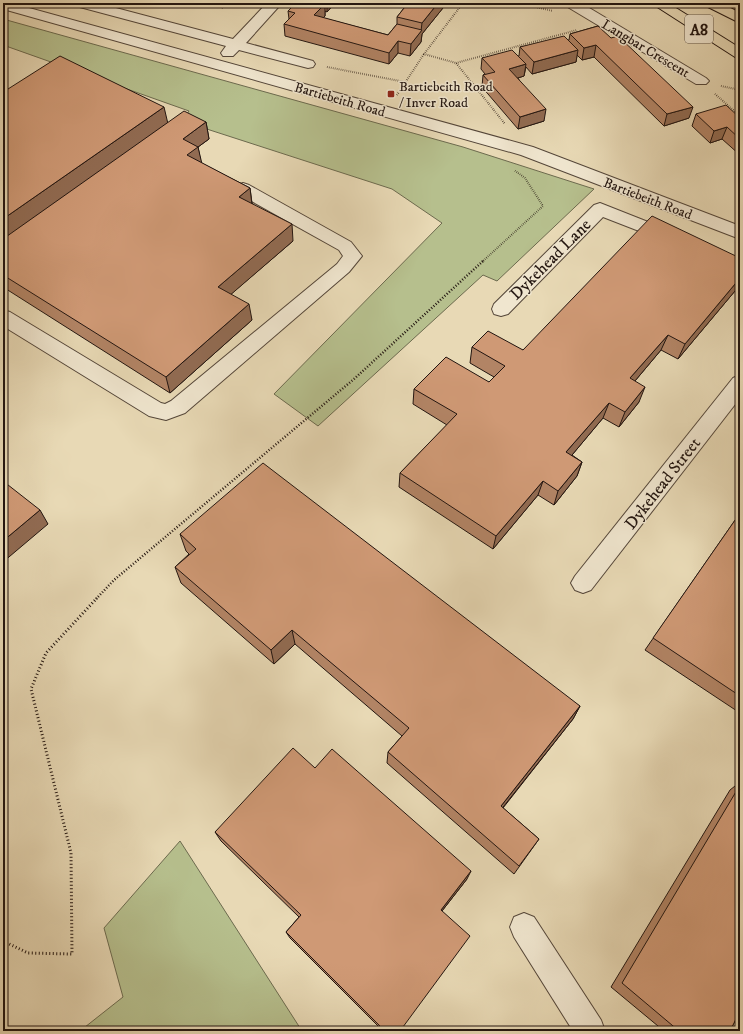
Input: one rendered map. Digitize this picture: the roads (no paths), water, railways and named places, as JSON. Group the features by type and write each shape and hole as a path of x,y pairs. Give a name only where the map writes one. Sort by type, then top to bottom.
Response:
{"main road":[{"name":"A8","path":"658,3 740,54"},
{"name":"A8","path":"711,3 740,20"}],"street":[{"name":"Bartiebeith Road","path":"81,3 308,64"},
{"path":"217,64 274,3"},
{"name":"Langbar Crescent","path":"571,3 701,81"},
{"name":"Bartiebeith Road","path":"3,5 53,12 217,64 527,151 740,233"},
{"path":"3,317 156,410 166,412 178,407 343,268 353,256 345,246 243,189"},
{"name":"Dykehead Lane","path":"500,309 600,209 688,245"},
{"name":"Dykehead Street","path":"583,583 740,383"},
{"path":"524,927 590,1031"}],"place":[{"name":"Bartiebeith Road / Inver Road","path":"391,94"}]}
